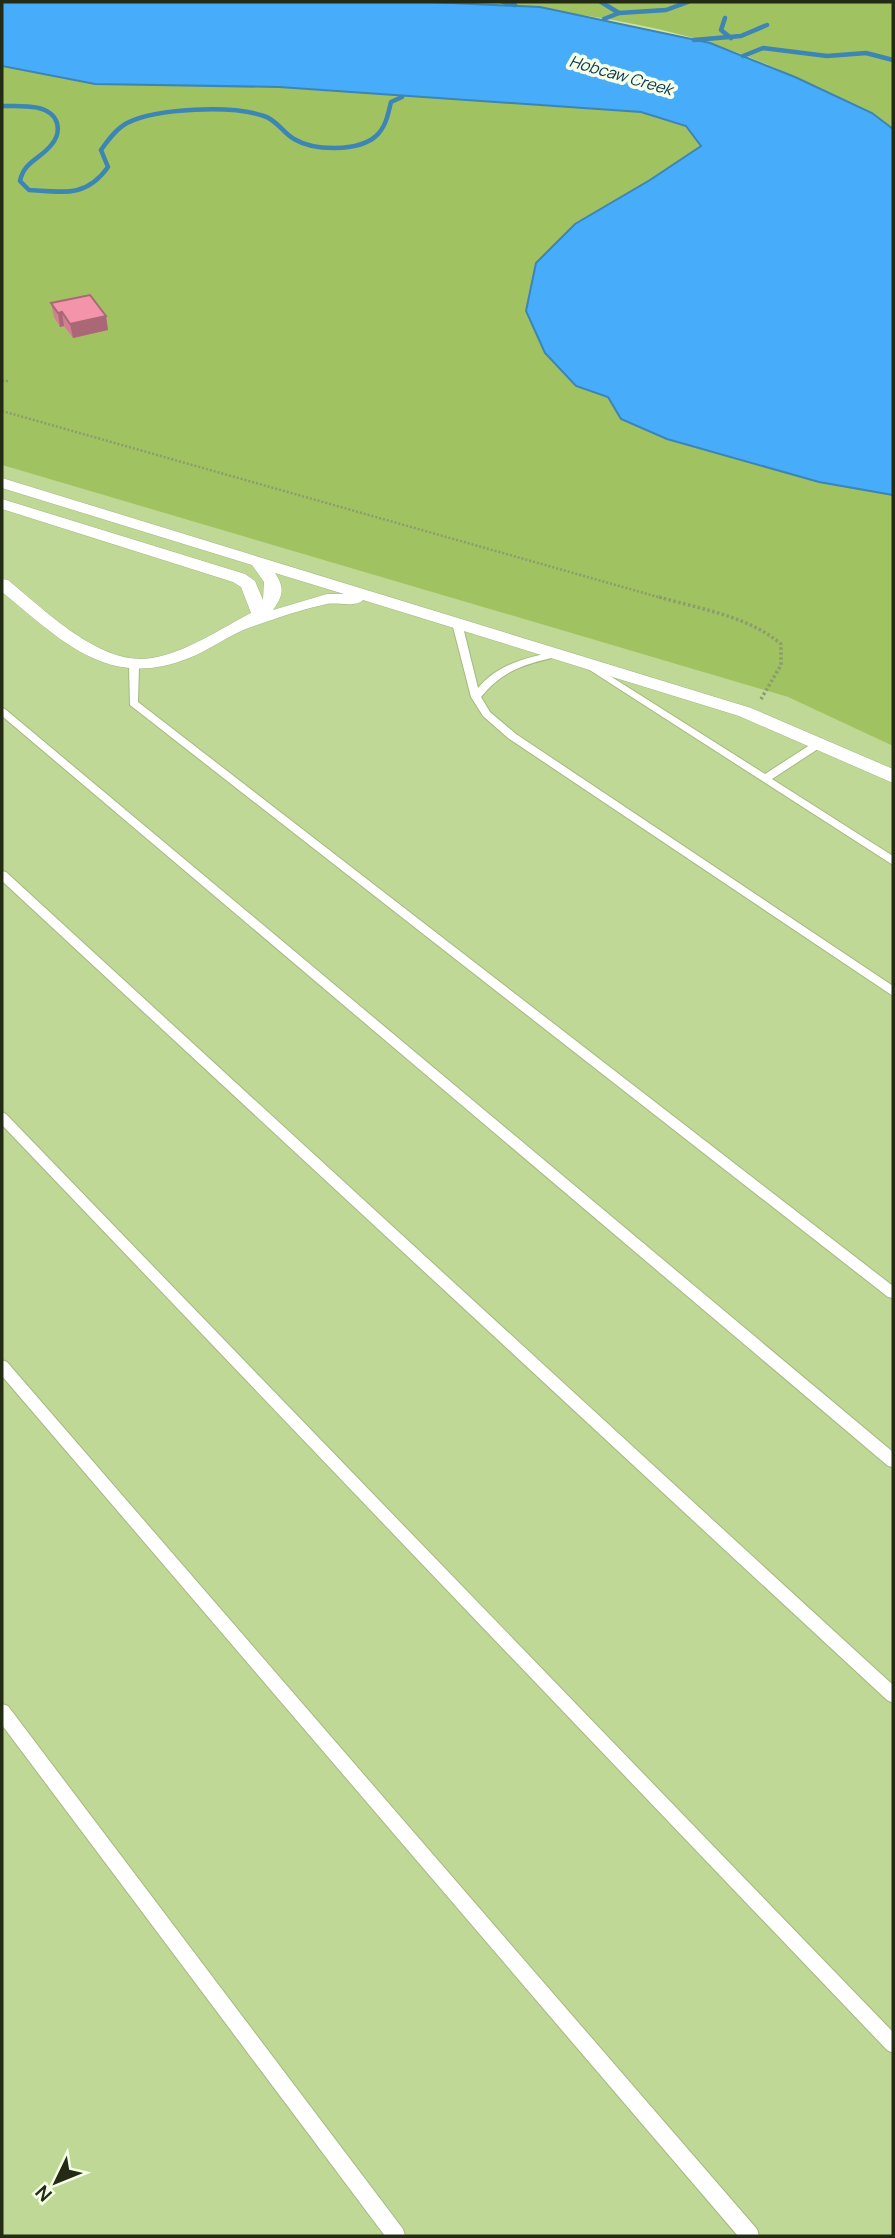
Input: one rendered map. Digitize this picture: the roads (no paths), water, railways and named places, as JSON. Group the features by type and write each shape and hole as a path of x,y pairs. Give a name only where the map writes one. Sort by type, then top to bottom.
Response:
{"street":[{"path":"2,483 752,715 893,777"},
{"path":"2,504 239,578 249,585 260,615"},
{"path":"2,584 79,642 108,658 134,666 179,656 260,615 270,604 276,589 274,580 257,561"},
{"path":"234,628 327,599 382,600"}],"lane":[{"path":"457,623 476,697 486,714 512,736 893,992"},
{"path":"476,697 489,679 499,672 515,664 557,654"},
{"path":"584,663 893,861"},
{"path":"134,666 133,703 893,1293"},
{"path":"2,711 893,1461"},
{"path":"764,779 820,743"},
{"path":"2,875 893,1695"},
{"path":"2,1117 893,2045"},
{"path":"2,1366 750,2236"},
{"path":"2,1712 396,2236"}],"water":[{"name":"Hobcaw Creek","path":"2,2 430,2 540,7 710,43 795,77 872,113 893,129 893,495 819,482 667,439 621,419 608,397 576,386 545,353 526,311 536,263 575,224 701,146 686,126 641,112 279,87 95,84 2,66"}],"waterway":[{"path":"503,2 515,5"},
{"path":"601,2 619,13"},
{"path":"619,13 666,10 688,2"},
{"path":"604,19 619,13"},
{"path":"725,18 721,30 730,37"},
{"path":"730,37 741,36 767,25"},
{"path":"694,40 730,37"},
{"path":"743,56 763,48 827,56 866,53 893,60"},
{"path":"2,106 34,107 54,117 58,129 55,139 48,149 29,164 20,181 29,190 63,192 82,188 100,177 108,167 101,150 119,128 140,118 175,111 233,110 269,118 303,143 336,148 358,145 376,136 388,116 391,102 402,97"}]}
